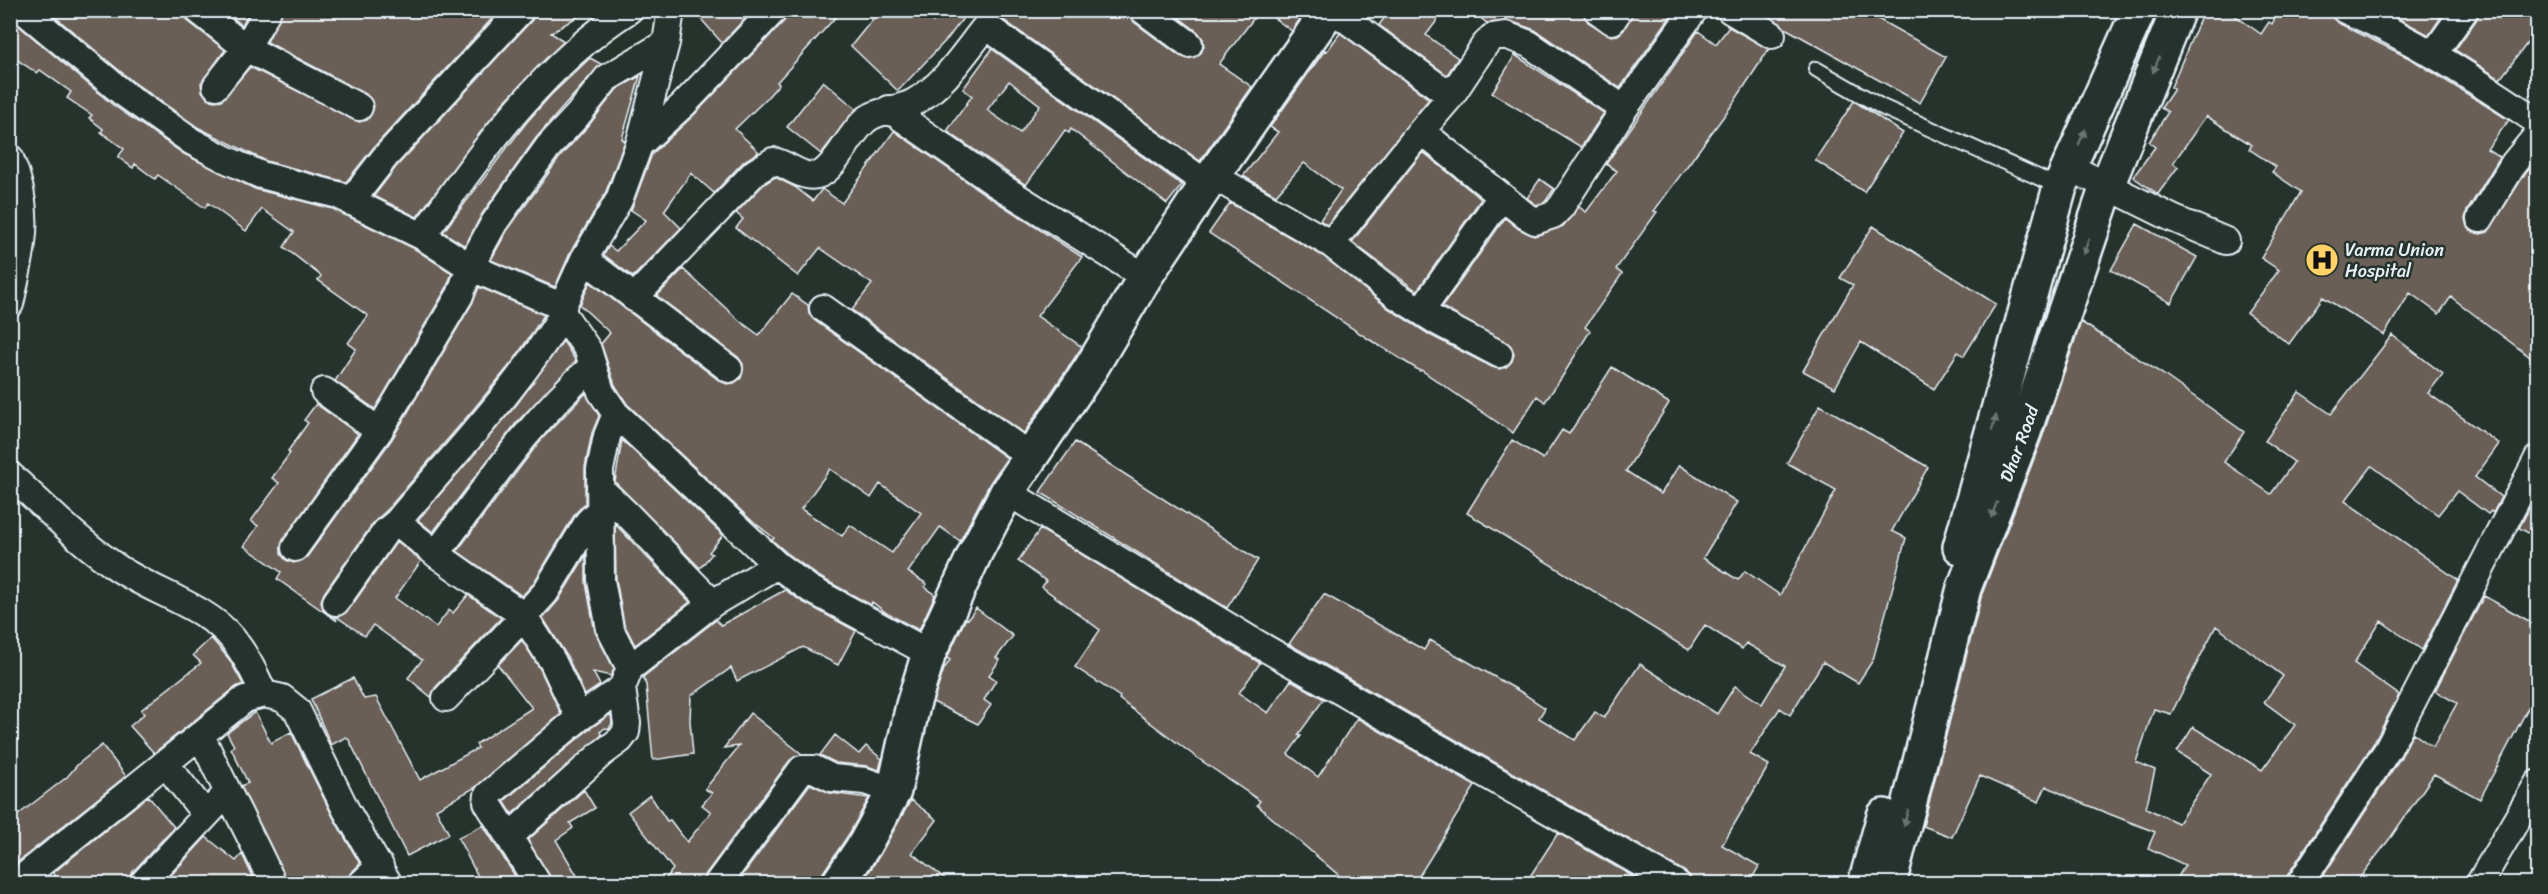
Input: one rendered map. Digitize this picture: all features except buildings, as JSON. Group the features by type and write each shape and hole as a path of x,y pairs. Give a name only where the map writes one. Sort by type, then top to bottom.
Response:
{"main road":[{"path":"838,884 865,844 894,791 913,705 929,653 975,553 1007,492 1091,368 1145,277 1210,180 1331,10"},
{"name":"Dhar Road","path":"1865,884 2065,177 2139,10"},
{"name":"Dhar Road","path":"1889,884 1964,588 2024,432 2107,186 2178,10"}],"street":[{"path":"23,10 123,93 191,141 261,175 338,195 422,236 470,267 563,310 588,350 601,392 616,414 777,565 810,589 929,653"},
{"path":"198,10 246,48 359,107"},
{"path":"216,86 246,48 268,10"},
{"path":"350,202 385,157 521,10"},
{"path":"422,236 481,154 544,80 581,43 628,10"},
{"path":"336,602 386,531 393,527 496,404 551,333 584,259 620,200 639,145 666,43 670,10"},
{"path":"639,145 684,105 774,10"},
{"path":"1143,10 1189,44"},
{"path":"1331,10 1451,96"},
{"path":"1597,10 1612,21 1619,10"},
{"path":"1421,131 1534,221 1553,215 1561,207 1624,109 1694,10"},
{"path":"1730,10 1772,35"},
{"path":"2345,10 2385,27 2434,53 2538,122"},
{"path":"2434,53 2464,10"},
{"path":"634,298 754,172 773,161 782,162 807,176 820,174 831,166 848,138 867,119 889,109 911,104 939,84 981,18 1210,180 1331,244 1397,296 1499,354"},
{"path":"1331,244 1451,96 1492,37 1505,35 1528,44 1624,109"},
{"path":"295,548 379,431 460,295 470,267 494,223 548,147 577,117 607,78 666,43"},
{"path":"889,109 995,183 1145,277"},
{"path":"2480,219 2514,163 2538,134"},
{"path":"10,158 18,176 24,209 23,250 10,304"},
{"path":"2065,177 2107,186 2226,241"},
{"path":"1421,311 1501,196"},
{"path":"584,259 729,369"},
{"path":"822,308 1030,456"},
{"path":"436,554 532,428 571,385 593,366"},
{"path":"324,391 379,431"},
{"path":"509,837 601,754 620,740 626,732 626,678 610,628 601,580 600,470 607,436 616,414"},
{"path":"2300,884 2388,749 2538,458"},
{"path":"10,475 89,547 115,566 146,586 197,610 215,622 231,636 251,664 264,694"},
{"path":"1007,492 1261,646 1677,884"},
{"path":"600,500 628,513 681,573 713,603"},
{"path":"446,698 544,593 600,500"},
{"path":"396,522 436,554 524,616 553,662 579,718"},
{"path":"538,884 487,802 488,795 713,603 777,565"},
{"path":"15,884 245,699 264,694 282,698 297,710 346,810 385,875 361,884"},
{"path":"201,735 227,793 273,884"},
{"path":"165,763 206,815"},
{"path":"717,884 802,769 814,769 832,778 865,781 894,791"},
{"path":"2479,884 2538,783"},
{"path":"142,884 227,793"}],"lane":[{"path":"1816,69 1882,107 2065,177"}],"place":[{"name":"Varma Union Hospital","path":"2322,260"}]}
